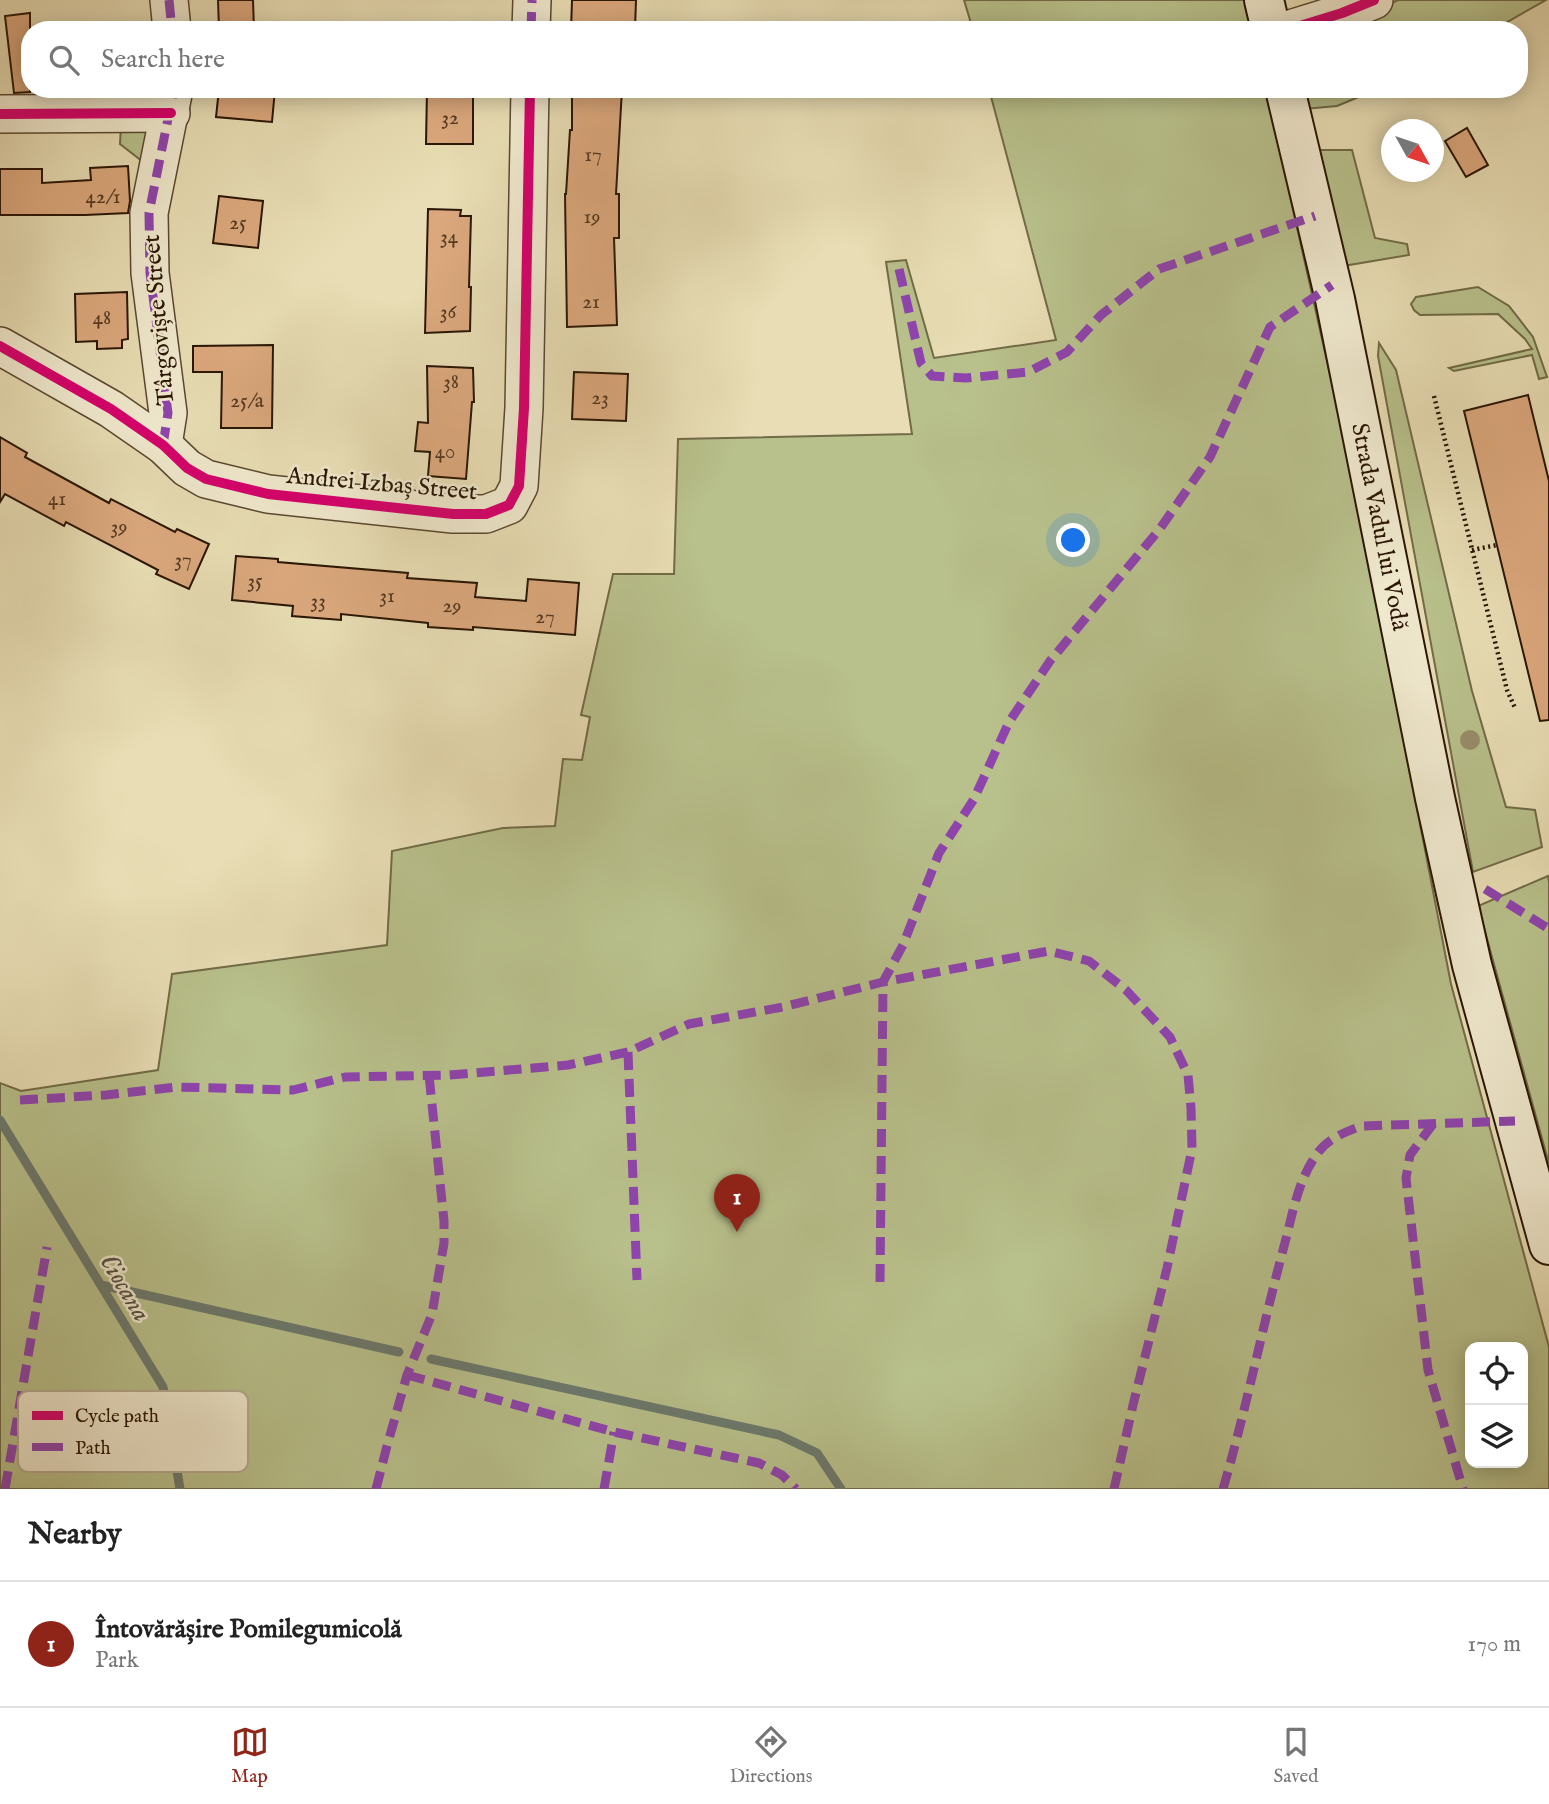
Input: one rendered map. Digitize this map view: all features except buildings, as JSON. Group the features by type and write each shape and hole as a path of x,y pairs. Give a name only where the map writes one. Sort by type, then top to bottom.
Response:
{"main road":[{"path":"1264,0 1269,21"},
{"name":"Strada Vadul lui Vodă","path":"1287,98 1335,299 1472,965 1549,1245"}],"street":[{"path":"169,0 171,21"},
{"path":"531,21 532,0"},
{"path":"1316,21 1374,0"},
{"name":"Andrei Izbaș Street","path":"0,346 111,409 163,445 187,468 206,479 268,494 453,514 486,514 509,505 519,486 524,408 530,98"},
{"name":"Târgoviște Street","path":"0,114 172,101 149,213 150,273 168,413 163,445"}],"path":[{"path":"1434,396 1507,690 1516,708"},
{"path":"1472,550 1497,545"}],"green space":[{"path":"964,0 1246,0 1251,21 970,21"},
{"path":"1398,0 1546,0 1509,21 1352,21"},
{"path":"991,98 1268,98 1352,473 1451,984 1549,1347 1549,1489 0,1489 0,1083 21,1091 158,1070 172,974 387,945 392,851 503,828 555,826 563,759 582,760 590,717 581,715 613,574 674,574 678,439 912,434 886,262 906,260 934,358 1056,340"},
{"path":"1302,98 1356,98 1337,106 1304,109"},
{"path":"121,125 158,130 147,165 120,144"},
{"path":"1316,150 1352,150 1375,238 1407,244 1409,255 1343,266"},
{"path":"1478,287 1509,306 1533,337 1547,377 1539,379 1532,355 1454,371 1449,368 1532,349 1498,314 1420,315 1411,304 1416,297"},
{"path":"1379,343 1396,370 1472,691 1506,807 1535,810 1542,847 1473,872 1378,356"},
{"path":"1548,876 1549,882 1549,1164 1478,906"}],"waterway":[{"name":"Ciocana","path":"0,1120 164,1391"},
{"path":"101,1285 399,1352"},
{"path":"431,1359 779,1435 817,1453 841,1489"},
{"name":"Ciocana","path":"177,1472 180,1489"}],"marked path":[{"path":"169,0 171,21"},
{"path":"531,21 532,0"},
{"path":"163,445 168,413 150,273 149,213 172,98"},
{"path":"899,269 921,363 932,376 966,378 1028,372 1067,352 1101,315 1159,269 1315,216"},
{"path":"880,1282 883,982 903,945 939,853 974,799 1009,722 1050,661 1159,530 1210,457 1270,327 1332,285"},
{"path":"1485,889 1549,929"},
{"path":"20,1100 106,1095 176,1087 293,1090 345,1077 449,1075 568,1065 628,1052 689,1024 783,1007 883,982 1049,951 1089,961 1126,990 1170,1037 1188,1075 1191,1108 1192,1149 1167,1268 1114,1489"},
{"path":"628,1052 637,1280"},
{"path":"376,1489 407,1375 432,1314 444,1243 429,1075"},
{"path":"1223,1489 1296,1200 1310,1165 1321,1149 1337,1137 1361,1126 1515,1121"},
{"path":"1433,1124 1410,1155 1406,1178 1428,1370 1463,1489"},
{"path":"22,1391 47,1247"},
{"path":"407,1375 614,1432 759,1463 782,1475 796,1489"},
{"path":"5,1489 18,1414"},
{"path":"604,1489 614,1432"}],"cycle path":[{"path":"1316,21 1374,0"},
{"path":"0,346 111,409 163,445 187,468 206,479 268,494 453,514 486,514 509,505 519,486 524,408 530,98"},
{"path":"0,114 171,113"}],"place":[{"name":"Întovărășire Pomilegumicolă","path":"737,1232"}]}
